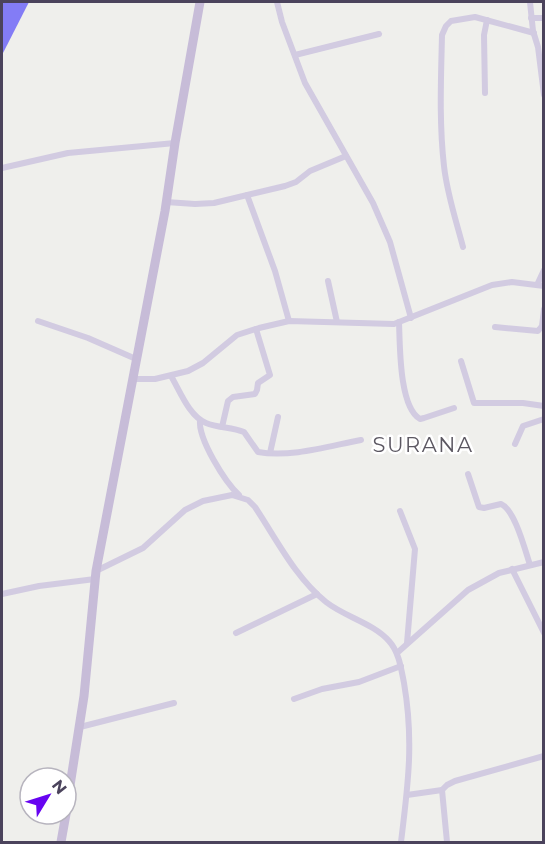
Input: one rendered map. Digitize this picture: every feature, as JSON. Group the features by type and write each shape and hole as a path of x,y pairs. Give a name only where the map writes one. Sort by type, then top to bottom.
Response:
{"street":[{"path":"74,766 80,727 95,575 166,202 200,2"},
{"path":"277,2 282,22 305,82 373,203 390,242 411,318"},
{"path":"530,2 543,95"},
{"path":"463,247 448,192 443,159 440,107 442,35 451,21 475,17 534,33"},
{"path":"531,18 543,18"},
{"path":"485,93 484,35 488,20"},
{"path":"295,55 378,34"},
{"path":"2,168 68,153 175,143"},
{"path":"166,202 202,204 291,184 310,171 346,156"},
{"path":"247,195 275,271 290,321"},
{"path":"133,379 171,376 196,367 237,335 256,329 290,321 399,322 492,285 512,282 540,286 543,270"},
{"path":"328,281 337,322"},
{"path":"495,327 538,332 543,326 543,309"},
{"path":"38,321 88,338 136,359"},
{"path":"399,322 403,377 412,413 424,418 454,408"},
{"path":"222,427 228,400 233,397 255,394 258,384 270,375 256,329"},
{"path":"461,361 474,403 511,402 543,406"},
{"path":"171,376 200,420 244,432 258,452 300,451 361,440"},
{"path":"270,453 278,417"},
{"path":"515,444 523,426 543,419"},
{"path":"200,420 207,445 223,476 240,496 255,507 285,554 317,594 340,612 382,635 397,652 410,736 408,795 401,843"},
{"path":"468,474 479,507 501,504 507,507 520,534 530,565"},
{"path":"2,594 95,575 143,548 191,506 212,498 240,496"},
{"path":"400,511 415,549 407,643"},
{"path":"397,652 468,590 485,579 512,569 543,562"},
{"path":"512,569 543,633"},
{"path":"236,633 317,594"},
{"path":"294,699 322,689 359,682 400,666"},
{"path":"80,727 174,703"},
{"path":"408,795 442,790 456,781 543,756"},
{"path":"442,790 447,843"},
{"path":"61,843 64,826"}],"shaded area":[{"path":"2,2 29,2 2,55"}],"district":[{"name":"SURANA","path":"423,445"}]}
